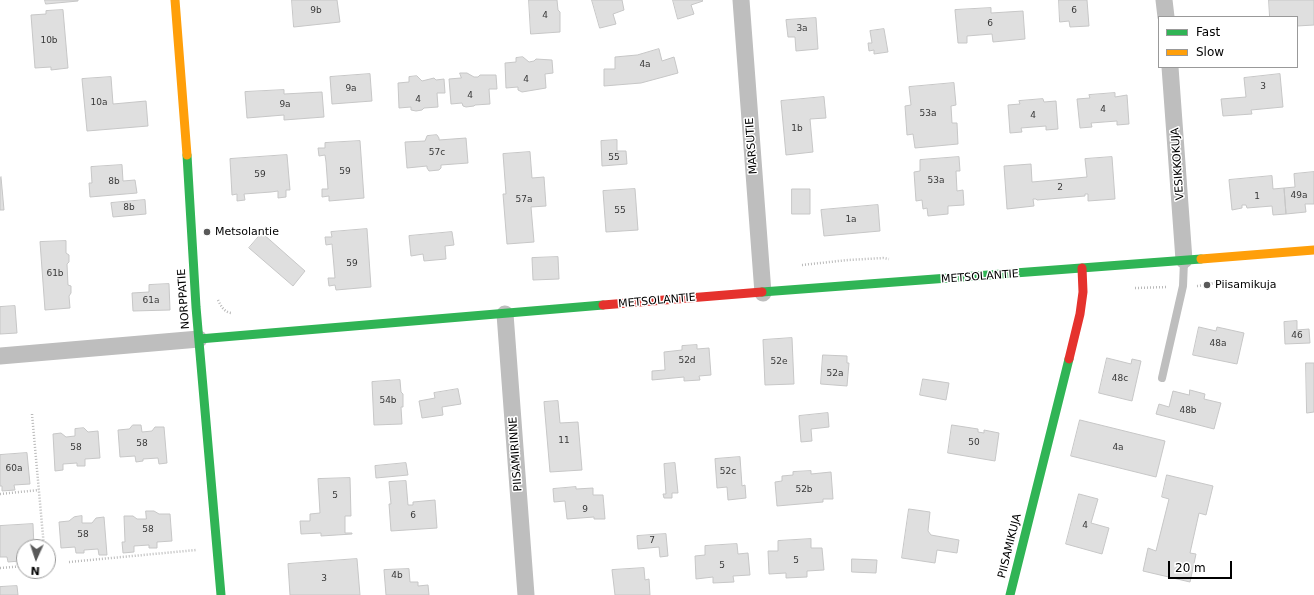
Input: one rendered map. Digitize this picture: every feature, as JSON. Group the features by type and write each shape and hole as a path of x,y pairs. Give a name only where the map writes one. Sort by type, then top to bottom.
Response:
{"street":[{"name":"NORPPATIE","path":"175,0 200,339 221,595"},
{"name":"MARSUTIE","path":"741,0 763,293"},
{"path":"1164,0 1166,16"},
{"name":"VESIKKOKUJA","path":"1170,68 1184,260"},
{"name":"METSOLANTIE","path":"0,356 763,293 1314,250"},
{"name":"PIISAMIKUJA","path":"1010,595 1080,314 1083,292 1082,268"},
{"name":"PIISAMIRINNE","path":"505,314 526,595"}],"lane":[{"path":"1162,378 1183,286 1184,260"}],"path":[{"path":"32,414 43,539"},
{"path":"0,494 39,490"},
{"path":"69,562 218,548"},
{"path":"0,568 16,567"}],"building":[{"path":"45,0 78,0 78,1 46,4"},
{"path":"292,0 337,0 340,22 294,27"},
{"path":"529,0 557,0 558,10 560,12 560,32 531,34"},
{"path":"592,0 622,0 624,10 613,14 616,24 600,28"},
{"path":"673,0 703,1 691,5 694,14 678,19"},
{"path":"1059,0 1087,0 1089,26 1070,27 1069,21 1060,22"},
{"path":"1269,0 1314,0 1314,25 1298,26 1298,16 1270,16"},
{"path":"991,8 991,13 1023,11 1025,39 993,42 992,34 967,36 967,43 958,43 955,10"},
{"path":"63,10 68,68 51,70 51,67 35,68 31,15 46,14 46,11"},
{"path":"816,18 818,49 796,51 795,37 788,37 786,20"},
{"path":"884,29 888,52 874,54 874,50 869,51 868,43 872,43 870,31"},
{"path":"659,49 662,61 674,57 678,73 641,83 604,86 604,69 615,69 615,57 637,55"},
{"path":"523,57 529,62 536,59 552,60 553,73 545,74 546,88 522,92 518,90 518,87 506,88 505,63 516,62 516,58"},
{"path":"460,73 467,73 474,77 478,77 480,75 496,75 497,89 489,89 490,104 466,107 463,106 462,103 451,104 449,79 461,78"},
{"path":"370,74 372,101 332,104 330,77"},
{"path":"1280,74 1283,107 1251,110 1252,114 1223,116 1221,99 1246,97 1244,78"},
{"path":"417,76 422,81 434,78 436,80 444,79 445,93 437,93 438,107 424,108 416,111 411,110 411,107 399,108 398,83 409,82 409,77"},
{"path":"111,77 113,104 146,101 148,126 87,131 82,79"},
{"path":"954,83 956,105 951,106 952,123 957,123 958,144 915,148 913,134 907,135 905,106 911,105 909,87"},
{"path":"284,90 284,94 322,92 324,117 284,120 284,115 247,118 245,92"},
{"path":"1115,93 1115,97 1127,95 1129,124 1117,125 1117,121 1091,123 1092,127 1080,128 1077,99 1090,98 1089,95"},
{"path":"824,97 826,118 810,119 813,152 786,155 781,101"},
{"path":"1043,99 1044,102 1056,101 1058,129 1046,130 1046,126 1021,128 1022,132 1010,133 1008,105 1020,104 1019,101"},
{"path":"437,135 439,140 466,138 468,163 441,165 439,170 429,171 427,166 407,168 405,142 425,141 427,136"},
{"path":"617,140 617,151 626,151 627,164 602,166 601,141"},
{"path":"360,141 364,198 329,201 329,196 322,197 322,189 328,189 326,162 325,155 319,156 318,148 325,148 325,143"},
{"path":"530,152 532,178 544,177 546,206 531,207 534,242 507,244 503,194 506,194 503,154"},
{"path":"287,155 290,190 286,190 286,197 278,198 278,191 244,194 245,200 237,201 237,194 232,195 230,159"},
{"path":"959,157 960,171 956,171 957,191 963,190 964,205 948,206 948,214 928,216 927,208 923,209 922,200 916,201 914,172 920,171 920,160"},
{"path":"1112,157 1115,199 1088,201 1088,194 1085,194 1085,196 1037,200 1033,199 1034,206 1007,209 1004,166 1031,164 1032,182 1087,177 1085,159"},
{"path":"122,165 123,181 135,180 137,193 90,197 89,183 92,183 91,167"},
{"path":"1314,172 1314,204 1305,204 1306,212 1286,214 1284,188 1295,187 1294,174"},
{"path":"1272,176 1273,189 1284,188 1286,214 1273,215 1272,206 1247,208 1246,205 1242,205 1242,208 1232,210 1229,180"},
{"path":"1,177 4,210 0,210"},
{"path":"635,189 638,230 606,232 603,191"},
{"path":"792,189 810,189 810,214 792,214"},
{"path":"145,200 146,214 113,217 111,203"},
{"path":"878,205 880,231 824,236 821,210"},
{"path":"367,229 371,287 336,290 335,285 329,286 328,278 335,278 332,244 326,245 325,237 332,237 331,232"},
{"path":"452,232 454,245 445,246 446,259 424,261 423,254 411,256 409,236"},
{"path":"262,233 305,271 293,286 249,248"},
{"path":"66,241 66,253 69,255 69,262 67,264 68,285 71,286 71,293 69,296 70,308 45,310 40,242"},
{"path":"558,257 559,279 533,280 532,258"},
{"path":"169,284 170,310 133,311 132,293 149,292 149,285"},
{"path":"15,306 17,333 0,334 0,307"},
{"path":"1297,321 1297,330 1309,329 1310,343 1285,344 1284,322"},
{"path":"1199,327 1216,331 1217,327 1244,333 1237,364 1193,355"},
{"path":"792,338 794,384 765,385 763,340"},
{"path":"697,345 697,349 709,348 711,375 699,376 700,380 684,381 684,377 652,380 652,371 665,370 664,352 682,350 682,346"},
{"path":"823,355 847,356 847,363 849,363 847,386 821,384"},
{"path":"1107,358 1131,364 1132,359 1141,361 1132,401 1099,393"},
{"path":"1306,363 1314,363 1314,412 1307,413"},
{"path":"923,379 949,383 946,400 920,395"},
{"path":"400,380 401,392 403,394 403,407 401,407 402,424 374,425 372,382"},
{"path":"458,389 461,404 442,407 443,415 422,418 419,401 435,398 434,393"},
{"path":"1190,390 1205,394 1204,399 1221,403 1214,429 1156,414 1159,404 1169,407 1173,391 1189,395"},
{"path":"558,401 560,423 578,422 582,470 550,472 544,402"},
{"path":"828,413 829,427 811,429 812,441 801,442 799,416"},
{"path":"1080,420 1165,441 1156,477 1071,456"},
{"path":"133,425 141,425 142,432 152,431 155,427 164,427 167,463 159,464 158,458 143,459 143,461 136,462 135,456 120,457 118,430 129,429"},
{"path":"952,425 978,429 978,432 984,433 984,430 999,433 995,461 948,453"},
{"path":"84,428 88,432 98,431 100,458 85,459 85,466 77,466 77,463 63,464 63,470 55,471 53,434 61,433 66,437 75,436 75,429"},
{"path":"27,453 30,484 14,485 15,490 2,491 2,486 0,486 0,455"},
{"path":"740,457 742,486 745,485 746,498 728,500 727,487 717,488 715,459"},
{"path":"406,463 408,475 376,478 375,466"},
{"path":"675,463 678,493 672,493 672,498 664,498 663,494 666,494 664,464"},
{"path":"811,471 811,474 831,472 833,499 823,499 823,502 777,506 775,482 782,481 782,476 793,475 793,472"},
{"path":"1167,475 1213,486 1206,515 1199,513 1190,553 1196,554 1190,582 1143,571 1148,548 1156,551 1169,499 1162,497"},
{"path":"350,478 351,516 345,516 345,533 352,534 321,536 321,533 301,534 300,521 310,521 310,514 320,513 318,479"},
{"path":"406,481 408,505 413,505 413,502 435,500 437,528 391,531 389,482"},
{"path":"576,487 576,489 593,488 593,495 603,495 605,519 594,519 594,517 567,519 565,501 554,502 553,489"},
{"path":"1079,494 1098,499 1091,523 1109,528 1102,554 1066,544"},
{"path":"909,509 930,512 928,531 931,535 959,540 957,553 937,550 935,563 902,558"},
{"path":"146,511 154,511 159,514 170,514 172,541 157,542 157,548 149,548 149,545 134,546 134,552 123,553 122,542 125,542 124,516 133,516 137,519 146,519"},
{"path":"82,516 82,523 92,523 96,518 104,517 107,555 99,555 98,549 84,550 84,553 76,553 75,547 61,548 59,522 69,521 74,517"},
{"path":"33,524 34,539 16,539 16,561 8,562 7,557 0,557 0,526"},
{"path":"666,534 668,556 660,557 659,547 638,549 637,536"},
{"path":"811,539 811,548 822,548 824,570 807,571 807,577 786,578 786,573 769,574 768,551 778,551 778,541"},
{"path":"737,544 738,554 748,553 750,575 733,576 734,582 713,583 713,577 696,579 695,556 705,555 705,546"},
{"path":"357,559 360,595 290,595 288,564"},
{"path":"852,559 877,560 876,573 852,572"},
{"path":"644,568 645,580 649,579 650,595 615,595 612,570"},
{"path":"409,569 410,582 418,582 418,586 428,585 429,595 386,595 384,570"},
{"path":"17,586 18,595 0,595 0,587"}],"traffic: fast":[{"path":"187,155 196,307 221,595"},
{"path":"762,292 1201,259"},
{"path":"199,339 603,305"},
{"path":"1010,595 1069,359"}],"traffic: slow":[{"path":"175,0 187,155"},
{"path":"1201,259 1314,250"}],"traffic: jam":[{"path":"1069,359 1080,314 1083,292 1082,268"},
{"path":"603,305 762,292"}],"place":[{"name":"Metsolantie","path":"207,232"},
{"name":"Piisamikuja","path":"1207,285"}]}
